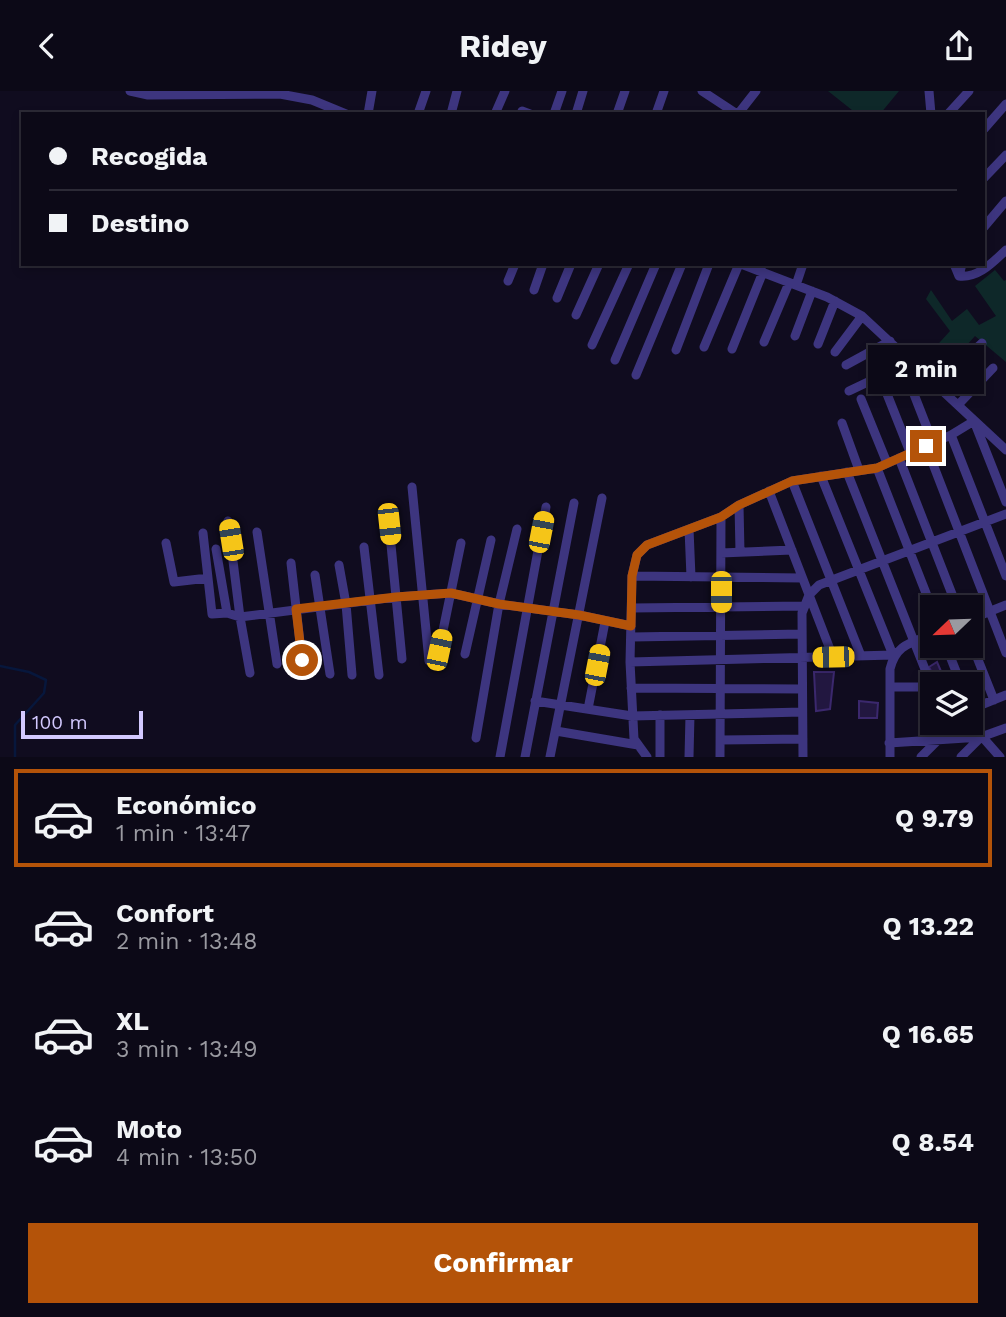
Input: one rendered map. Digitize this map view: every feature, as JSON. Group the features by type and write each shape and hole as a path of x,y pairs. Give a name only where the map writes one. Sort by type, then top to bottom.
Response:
{"street":[{"path":"130,91 281,92 313,96 342,112"},
{"path":"368,112 372,91"},
{"path":"419,112 426,91"},
{"path":"452,112 457,91"},
{"path":"496,112 505,91"},
{"path":"555,112 562,91"},
{"path":"577,112 583,91"},
{"path":"618,112 625,91"},
{"path":"657,112 664,91"},
{"path":"702,91 735,112"},
{"path":"739,112 755,91"},
{"path":"929,91 931,112"},
{"path":"950,112 969,91"},
{"path":"985,128 1006,104"},
{"path":"985,177 1006,155"},
{"path":"985,226 1006,201"},
{"path":"959,276 968,277 983,270 1006,250"},
{"path":"508,281 514,266"},
{"path":"534,290 543,266"},
{"path":"557,298 570,266"},
{"path":"576,315 597,266"},
{"path":"592,345 628,266"},
{"path":"615,360 655,266"},
{"path":"636,375 681,266"},
{"path":"676,351 708,266"},
{"path":"704,347 739,266"},
{"path":"746,266 835,300 862,316 1006,450"},
{"path":"764,342 802,266"},
{"path":"955,266 959,276"},
{"path":"959,276 962,266"},
{"path":"732,349 763,272"},
{"path":"795,336 812,291"},
{"path":"817,344 835,300"},
{"path":"835,352 862,316"},
{"path":"846,365 890,341"},
{"path":"937,385 982,343"},
{"path":"849,391 912,361"},
{"path":"958,405 993,368"},
{"path":"910,384 959,531 1006,653"},
{"path":"887,394 910,452"},
{"path":"861,398 887,463"},
{"path":"647,757 634,739 632,716 632,576 637,555 647,545 721,517 739,505 792,481 877,468 951,435 974,421"},
{"path":"974,421 1006,502"},
{"path":"842,423 859,470"},
{"path":"951,435 1006,576"},
{"path":"899,458 952,595"},
{"path":"877,468 927,595"},
{"path":"847,472 926,672"},
{"path":"821,476 893,655"},
{"path":"792,481 861,656"},
{"path":"412,487 429,661"},
{"path":"769,491 833,657"},
{"path":"550,757 602,498"},
{"path":"525,757 573,503"},
{"path":"739,505 740,552"},
{"path":"500,757 546,507"},
{"path":"803,757 801,634 802,613 809,595 819,585 1006,514"},
{"path":"720,757 721,517"},
{"path":"228,521 250,673"},
{"path":"389,524 402,659"},
{"path":"476,738 499,604 517,529"},
{"path":"689,529 691,577"},
{"path":"257,532 277,664"},
{"path":"203,533 212,614 227,613 240,617 396,597 451,593 499,604 579,615 631,626"},
{"path":"465,654 491,540"},
{"path":"439,650 461,543"},
{"path":"166,544 174,582 208,578"},
{"path":"364,547 379,675"},
{"path":"216,548 227,613"},
{"path":"721,553 792,550"},
{"path":"291,563 302,660"},
{"path":"339,565 346,604 352,675"},
{"path":"315,575 330,674"},
{"path":"632,576 802,578"},
{"path":"984,614 1006,605"},
{"path":"632,608 805,606"},
{"path":"588,709 605,622"},
{"path":"632,637 801,634"},
{"path":"890,757 890,669 893,655 901,647 920,639"},
{"path":"630,662 893,655"},
{"path":"977,658 994,700"},
{"path":"890,687 920,687"},
{"path":"631,688 802,689"},
{"path":"983,704 1006,695"},
{"path":"536,701 632,716 802,712"},
{"path":"660,715 660,757"},
{"path":"689,757 690,715"},
{"path":"889,743 981,737 1006,727"},
{"path":"556,731 638,745"},
{"path":"961,757 981,737"},
{"path":"981,737 1000,757 1006,755"},
{"path":"720,740 803,739"},
{"path":"921,757 938,740"}],"green space":[{"path":"828,91 899,91 882,112 854,112"},
{"path":"995,270 1006,280 1006,362 975,336 947,367 931,352 950,331 926,299 931,290 952,321 967,309 979,325 996,316 975,286"}],"building":[{"path":"937,662 941,672 932,672 929,667"},
{"path":"814,672 834,672 830,709 816,711"},
{"path":"859,701 878,703 877,718 859,718"}],"waterway":[{"path":"0,666 29,672 46,680 44,693 15,725 15,757"}],"route":[{"path":"302,660 296,609 396,597 451,593 499,604 579,615 631,626 632,576 637,555 647,545 721,517 739,505 792,481 877,468 926,446"}]}
